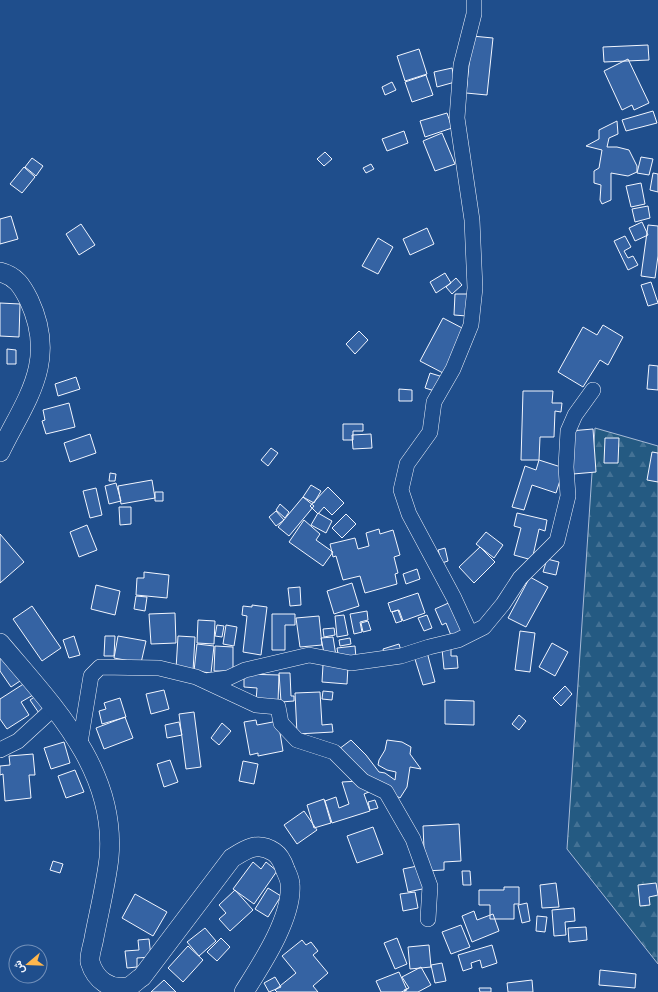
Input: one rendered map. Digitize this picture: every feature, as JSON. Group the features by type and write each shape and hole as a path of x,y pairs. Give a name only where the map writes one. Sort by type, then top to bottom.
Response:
{"main road":[{"path":"0,272 10,274 22,286 35,312 40,337 40,363 34,386 0,452"},
{"path":"0,643 54,708 80,743 95,772 104,800 109,835 109,858 90,960 96,977 103,984 117,989 129,986 142,976 232,858 248,848 261,847 274,852 282,860 290,882 290,897 286,914 263,962 244,992"}],"street":[{"path":"470,633 454,598 410,514 401,490 407,464 430,432 434,402 453,369 471,325 475,288 472,220 457,118 461,65 474,14 474,0"},
{"path":"205,681 228,678 245,670 309,656 351,662 402,656 429,647 458,640 484,627 503,604 520,578 557,541 568,496 566,467 568,431 575,415 593,390"},
{"path":"80,743 90,676 100,667 159,668 205,681 256,705 278,707 281,723 297,740 334,752 363,781 386,792 413,839 430,886 428,919"},
{"path":"0,750 18,741 54,708"}],"green space":[{"path":"595,428 658,446 658,964 567,849"}],"building":[{"path":"472,36 493,38 487,95 466,93"},
{"path":"648,45 649,60 604,62 603,47"},
{"path":"419,49 427,74 405,81 397,56"},
{"path":"628,59 649,103 634,110 632,105 622,110 604,71"},
{"path":"452,68 455,82 437,87 434,72"},
{"path":"426,75 433,95 412,102 405,82"},
{"path":"392,82 396,90 385,95 382,87"},
{"path":"653,111 657,123 626,131 622,120"},
{"path":"447,113 452,128 425,137 420,121"},
{"path":"617,121 618,134 609,138 607,147 617,147 629,150 637,166 637,172 628,176 611,173 611,200 602,204 600,200 601,185 594,183 594,171 599,168 602,150 586,146 599,139 599,130"},
{"path":"404,131 408,143 387,151 382,139"},
{"path":"442,133 455,164 435,171 423,141"},
{"path":"325,152 332,159 324,166 317,159"},
{"path":"641,157 653,159 649,175 637,173"},
{"path":"32,158 43,166 36,176 25,167"},
{"path":"371,164 374,169 366,173 363,168"},
{"path":"24,167 35,177 22,193 10,184"},
{"path":"653,173 658,174 658,192 650,190"},
{"path":"641,183 645,204 631,207 626,186"},
{"path":"648,206 650,218 635,222 632,209"},
{"path":"11,216 18,239 0,244 0,219"},
{"path":"642,222 648,235 635,241 629,228"},
{"path":"81,224 95,245 79,255 66,234"},
{"path":"648,225 658,226 658,256 655,278 641,276"},
{"path":"427,228 434,244 410,255 403,239"},
{"path":"625,236 631,247 624,251 628,258 633,256 638,265 628,270 614,241"},
{"path":"378,238 393,247 378,274 362,266"},
{"path":"445,273 451,283 436,293 430,282"},
{"path":"456,278 462,285 452,294 446,287"},
{"path":"651,282 658,303 648,306 641,285"},
{"path":"455,294 468,294 467,316 454,315"},
{"path":"0,303 20,304 19,337 0,336"},
{"path":"443,318 466,330 443,373 420,361"},
{"path":"603,325 623,337 608,365 600,360 583,387 558,372 583,327 597,335"},
{"path":"359,331 368,340 355,354 346,344"},
{"path":"7,349 16,350 16,364 7,364"},
{"path":"649,365 658,366 658,390 647,389"},
{"path":"430,373 443,377 438,392 425,388"},
{"path":"76,377 80,389 58,396 55,384"},
{"path":"399,389 412,390 412,401 399,401"},
{"path":"523,391 553,391 552,403 562,403 561,412 555,411 554,437 540,437 539,460 521,460"},
{"path":"69,403 75,427 46,434 42,421 45,420 43,410"},
{"path":"343,424 363,424 363,431 353,431 353,440 343,440"},
{"path":"593,429 596,472 573,474 570,431"},
{"path":"90,434 96,453 70,462 64,443"},
{"path":"371,434 372,448 353,449 352,435"},
{"path":"605,438 619,438 618,463 604,463"},
{"path":"271,448 278,453 268,466 261,460"},
{"path":"652,452 658,453 658,482 647,480"},
{"path":"539,460 564,468 556,493 532,485 524,510 512,507 525,466 536,470"},
{"path":"110,473 116,474 115,481 109,481"},
{"path":"152,480 155,498 121,504 118,486"},
{"path":"116,483 121,501 109,504 105,486"},
{"path":"311,485 321,491 314,503 303,497"},
{"path":"328,487 344,503 332,515 324,507 318,514 310,506"},
{"path":"96,488 102,515 90,518 83,491"},
{"path":"155,492 163,492 163,501 155,501"},
{"path":"303,497 314,506 289,536 278,527"},
{"path":"280,504 289,512 285,518 276,510"},
{"path":"119,507 131,507 131,524 120,525"},
{"path":"276,511 284,520 276,526 269,517"},
{"path":"318,513 332,521 326,533 311,525"},
{"path":"517,513 547,520 545,531 539,529 532,560 514,555 521,528 514,526"},
{"path":"346,514 356,524 342,538 332,528"},
{"path":"304,520 320,534 316,540 333,552 323,566 289,542"},
{"path":"87,525 97,550 79,557 70,532"},
{"path":"379,529 380,534 393,530 400,555 394,557 398,573 395,574 397,584 365,593 360,576 343,580 336,556 333,557 330,544 355,538 358,549 369,546 366,533"},
{"path":"486,532 503,545 494,558 476,544"},
{"path":"0,534 24,562 0,583"},
{"path":"480,547 495,562 474,583 459,567"},
{"path":"445,548 448,561 442,563 438,550"},
{"path":"547,559 559,562 556,575 543,572"},
{"path":"417,569 420,579 406,584 403,574"},
{"path":"144,572 169,575 167,598 136,595 137,578 144,578"},
{"path":"530,577 548,587 526,627 508,618"},
{"path":"352,583 359,606 334,614 327,591"},
{"path":"96,585 120,591 115,615 91,609"},
{"path":"300,587 301,605 290,606 288,588"},
{"path":"418,593 425,613 403,621 399,610 391,612 388,603"},
{"path":"136,596 147,597 145,611 134,609"},
{"path":"453,601 465,632 452,638 446,623 442,625 435,609"},
{"path":"252,605 267,607 261,655 243,652 247,616 242,615 243,606 252,607"},
{"path":"32,606 61,648 42,661 13,619"},
{"path":"398,610 402,621 396,623 392,612"},
{"path":"367,611 368,620 360,622 362,632 354,634 350,614"},
{"path":"175,613 176,643 151,644 149,614"},
{"path":"272,614 295,614 295,625 285,625 285,650 272,650"},
{"path":"344,615 348,635 337,637 335,616"},
{"path":"427,615 432,628 424,631 418,618"},
{"path":"319,616 322,645 300,647 296,618"},
{"path":"198,620 215,621 214,644 197,643"},
{"path":"368,621 371,630 363,632 361,623"},
{"path":"217,625 224,626 222,637 215,636"},
{"path":"226,625 237,627 234,646 223,644"},
{"path":"334,628 335,635 324,637 323,629"},
{"path":"520,631 535,633 530,672 515,670"},
{"path":"74,636 80,655 69,658 63,640"},
{"path":"105,636 115,636 114,656 104,656"},
{"path":"118,636 146,641 141,663 114,658"},
{"path":"178,636 195,637 193,671 176,669"},
{"path":"333,637 336,656 325,658 321,638"},
{"path":"350,638 351,644 340,646 339,640"},
{"path":"552,643 568,652 555,676 539,667"},
{"path":"197,644 214,646 211,673 194,671"},
{"path":"399,644 402,654 386,659 383,649"},
{"path":"215,646 233,647 233,671 214,671"},
{"path":"355,646 356,658 339,660 337,648"},
{"path":"451,648 451,656 457,656 458,668 444,669 442,649"},
{"path":"0,652 23,679 11,687 0,671"},
{"path":"427,652 435,682 423,685 414,656"},
{"path":"323,665 348,666 347,684 322,682"},
{"path":"279,673 290,673 291,696 294,696 294,701 281,702"},
{"path":"244,674 279,675 278,702 256,701 257,688 244,687"},
{"path":"25,683 33,695 21,702 29,715 7,729 0,719 0,699"},
{"path":"565,686 572,694 561,706 553,698"},
{"path":"164,690 169,709 151,714 146,694"},
{"path":"323,691 333,692 332,700 322,699"},
{"path":"320,692 322,725 332,724 333,732 297,734 295,693"},
{"path":"39,694 50,710 41,716 30,700"},
{"path":"120,698 126,717 102,724 99,711 106,709 104,703"},
{"path":"445,700 474,701 474,725 445,724"},
{"path":"194,712 201,767 186,769 179,714"},
{"path":"519,715 526,721 519,730 512,724"},
{"path":"125,717 133,738 104,749 96,728"},
{"path":"256,720 257,725 278,721 283,751 258,756 258,753 250,755 244,722"},
{"path":"179,722 182,735 167,738 165,725"},
{"path":"222,723 231,731 219,745 211,738"},
{"path":"351,740 366,755 379,772 385,773 395,780 396,772 387,770 378,765 379,760 385,750 387,740 402,742 411,747 410,754 421,769 410,767 407,787 400,798 357,774 339,749"},
{"path":"64,742 70,763 51,769 44,748"},
{"path":"33,754 35,775 29,775 31,798 5,801 3,774 0,775 0,766 10,765 9,756"},
{"path":"170,760 178,782 164,787 157,764"},
{"path":"243,761 258,764 254,784 239,781"},
{"path":"75,770 84,792 66,798 58,776"},
{"path":"359,781 369,792 364,794 370,811 332,823 325,801 336,797 339,808 349,804 342,782"},
{"path":"324,799 331,823 314,828 307,805"},
{"path":"375,800 378,808 370,810 368,802"},
{"path":"304,811 317,830 297,844 284,825"},
{"path":"459,824 461,861 444,862 444,870 425,871 423,826"},
{"path":"373,827 383,854 357,863 347,836"},
{"path":"53,861 63,864 60,873 50,870"},
{"path":"253,862 261,869 266,862 277,871 254,904 233,889"},
{"path":"422,865 427,888 408,892 403,869"},
{"path":"462,871 470,871 471,885 463,885"},
{"path":"556,883 559,907 542,908 540,885"},
{"path":"656,883 658,895 649,897 650,905 640,906 638,885"},
{"path":"504,887 519,887 519,904 514,904 514,919 490,919 490,905 479,905 479,890 504,890"},
{"path":"268,888 281,896 268,917 255,909"},
{"path":"235,890 253,910 230,931 219,919 226,913 219,905"},
{"path":"415,892 418,908 403,911 400,894"},
{"path":"135,894 167,912 153,936 122,918"},
{"path":"527,903 530,921 522,923 518,905"},
{"path":"574,908 575,921 565,922 566,935 554,936 552,910"},
{"path":"474,911 477,920 493,914 499,931 472,942 462,916"},
{"path":"537,916 547,917 545,932 536,931"},
{"path":"461,925 470,947 451,954 442,932"},
{"path":"586,927 587,940 569,942 568,928"},
{"path":"205,928 216,941 199,956 187,942"},
{"path":"221,938 230,947 217,961 207,952"},
{"path":"397,938 407,964 395,969 384,943"},
{"path":"149,939 151,957 137,958 137,967 127,968 125,951 139,950 138,940"},
{"path":"302,940 306,945 311,942 318,951 313,955 328,973 313,986 318,992 277,992 275,990 296,973 282,956"},
{"path":"429,945 431,967 410,969 408,947"},
{"path":"492,945 497,963 482,968 480,960 471,963 472,968 463,971 458,955"},
{"path":"188,946 203,960 183,982 168,968"},
{"path":"442,963 446,981 435,983 431,965"},
{"path":"421,967 431,985 418,992 405,992 404,990 409,988 402,977"},
{"path":"600,970 636,974 635,988 599,985"},
{"path":"399,972 407,990 401,992 381,992 376,981"},
{"path":"275,977 281,987 269,992 264,983"},
{"path":"164,980 176,992 151,992"},
{"path":"532,980 533,992 508,992 507,983"},
{"path":"479,988 491,988 491,992 480,992"}]}
